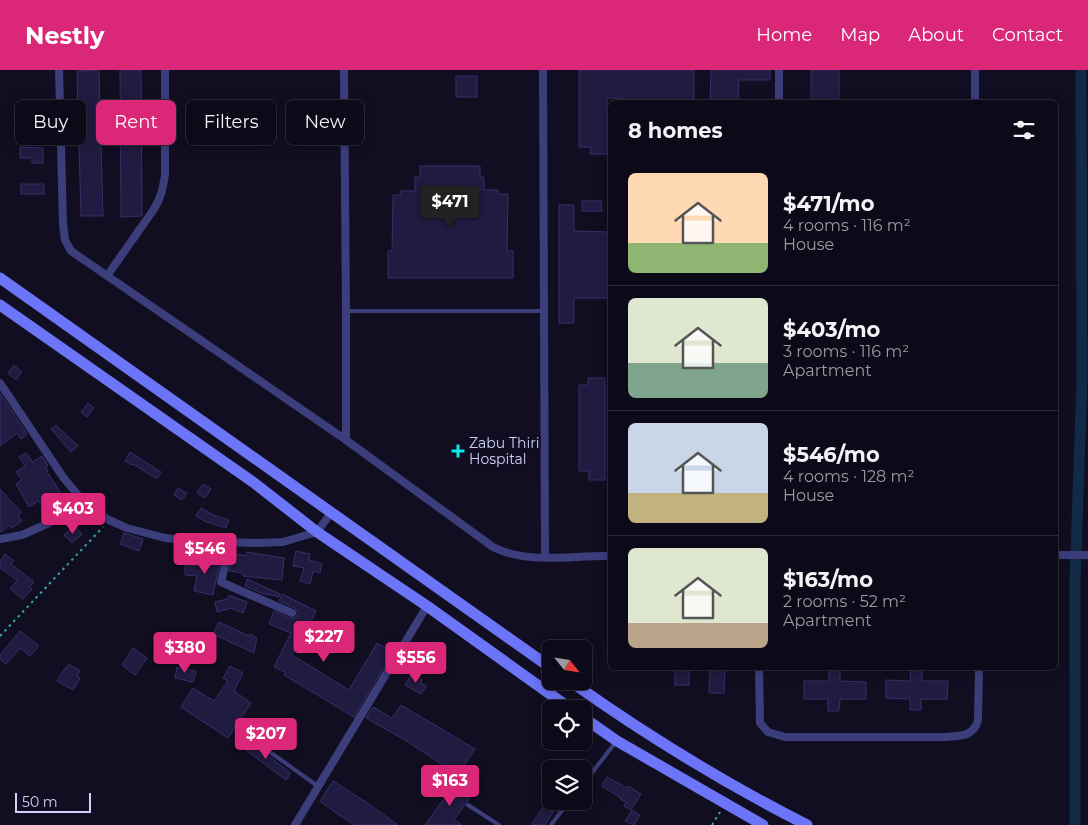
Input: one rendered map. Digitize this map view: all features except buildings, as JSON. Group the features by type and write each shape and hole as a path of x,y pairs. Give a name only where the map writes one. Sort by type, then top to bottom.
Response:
{"main road":[{"path":"0,278 542,662"},
{"path":"0,305 253,482 317,532 427,606 558,700"},
{"path":"583,690 671,749 753,798 807,825"},
{"path":"592,724 617,741 763,825"}],"street":[{"path":"59,70 62,217 65,240 71,251 346,440 493,547 513,555 545,557 608,556"},
{"path":"107,276 154,209 163,189 165,175 165,70"},
{"path":"344,70 346,440"},
{"path":"543,70 545,557"},
{"path":"779,70 779,100"},
{"path":"975,70 975,100"},
{"path":"0,383 63,477 87,506 109,520 127,528 165,538 230,543 283,542 317,532 331,513"},
{"path":"0,538 22,535 87,506"},
{"path":"230,543 221,582 292,613"},
{"path":"1058,555 1088,555"},
{"path":"296,825 427,606"},
{"path":"759,670 760,723 768,732 785,737 947,737 968,734 977,726 979,670"}],"lane":[{"path":"346,311 544,311"},
{"path":"243,722 253,740 319,787"},
{"path":"592,773 617,741"},
{"path":"468,805 499,825"},
{"path":"551,825 563,810"}],"path":[{"path":"0,636 109,520"},
{"path":"712,825 725,804"}],"waterway":[{"path":"1075,825 1075,581 1082,382 1081,70"}],"place":[{"name":"Zabu Thiri Hospital","path":"458,451"}]}
